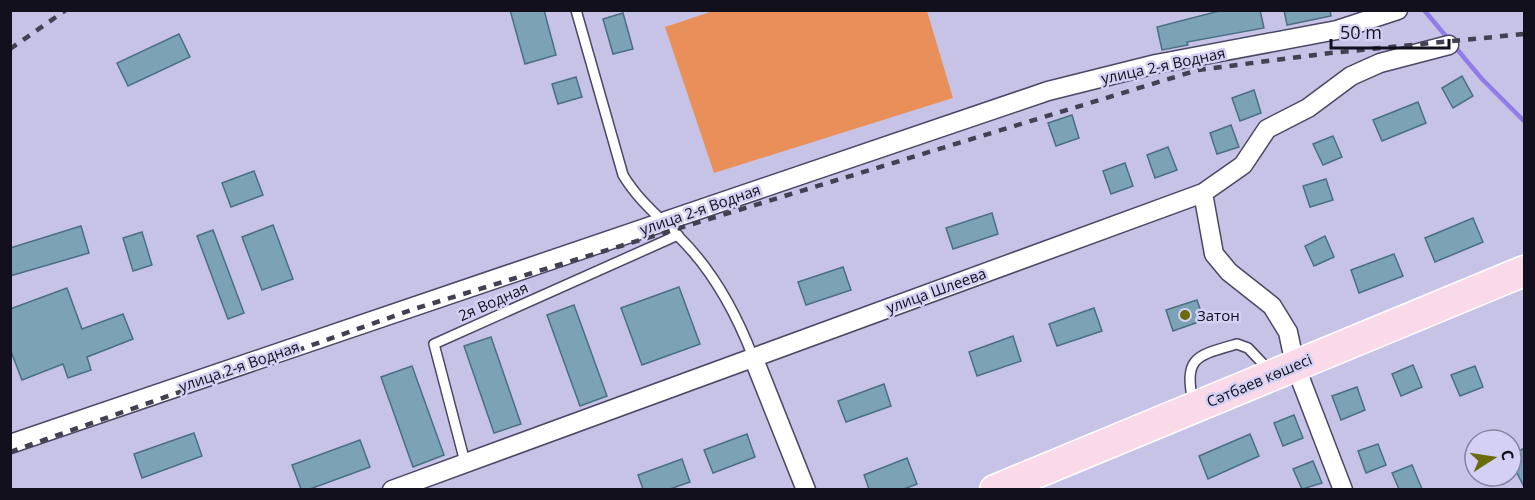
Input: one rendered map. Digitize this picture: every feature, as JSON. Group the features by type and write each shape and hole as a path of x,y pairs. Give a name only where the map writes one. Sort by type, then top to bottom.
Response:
{"main road":[{"name":"Сәтбаев көшесі","path":"995,489 1524,272"}],"street":[{"name":"улица 2-я Водная","path":"10,444 1048,92 1156,64 1336,30 1398,10"},
{"name":"улица Шлеева","path":"392,489 1203,193 1243,165 1267,129 1308,108 1351,76 1380,63 1449,45"},
{"path":"1203,193 1214,254 1229,272 1279,315 1288,332 1284,370 1343,489"},
{"path":"753,357 806,489"}],"lane":[{"path":"576,10 623,175 635,196 678,235 706,270 738,319 753,357"},
{"name":"2я Водная","path":"465,462 434,344 678,235"},
{"path":"1193,407 1189,368 1202,356 1237,344 1248,348 1284,370"}],"shaded area":[{"path":"716,10 927,11 953,98 714,173 665,27"}],"building":[{"path":"510,10 544,10 556,55 525,64"},
{"path":"1223,10 1260,10 1264,28 1187,42 1188,45 1162,50 1157,27"},
{"path":"1284,10 1330,10 1331,16 1287,25"},
{"path":"623,13 633,49 613,54 603,19"},
{"path":"179,34 190,57 128,86 117,63"},
{"path":"1462,76 1473,96 1453,108 1442,88"},
{"path":"576,77 582,97 558,104 552,84"},
{"path":"1254,90 1261,113 1240,121 1232,98"},
{"path":"1418,102 1426,123 1382,141 1373,120"},
{"path":"1072,115 1079,138 1056,146 1048,123"},
{"path":"1231,125 1239,147 1217,154 1210,133"},
{"path":"1333,136 1342,157 1323,165 1313,144"},
{"path":"1168,147 1177,170 1155,178 1147,155"},
{"path":"1125,163 1133,186 1111,194 1103,171"},
{"path":"254,171 263,195 231,207 222,183"},
{"path":"1326,179 1333,200 1310,207 1303,186"},
{"path":"992,213 998,234 953,249 946,228"},
{"path":"1473,218 1483,242 1435,262 1425,238"},
{"path":"273,225 293,279 262,290 242,237"},
{"path":"81,226 89,253 10,276 10,248"},
{"path":"213,230 244,313 228,319 197,236"},
{"path":"142,232 152,265 133,271 123,238"},
{"path":"1325,236 1334,257 1314,266 1305,246"},
{"path":"1394,254 1403,276 1359,293 1351,270"},
{"path":"843,267 851,290 806,305 798,282"},
{"path":"679,287 700,344 642,365 621,308"},
{"path":"67,288 82,329 123,314 133,339 87,357 91,370 68,378 63,364 22,380 10,349 10,309"},
{"name":"Затон","path":"1197,300 1204,320 1173,331 1166,310"},
{"path":"574,305 607,396 580,406 547,315"},
{"path":"1094,308 1102,331 1057,346 1049,324"},
{"path":"1013,336 1021,361 977,376 969,352"},
{"path":"491,337 521,424 494,433 464,346"},
{"path":"1413,365 1422,387 1401,396 1392,374"},
{"path":"412,366 444,455 413,467 381,377"},
{"path":"1475,366 1483,387 1460,396 1451,375"},
{"path":"884,384 891,406 846,422 838,401"},
{"path":"1357,387 1365,410 1341,420 1332,396"},
{"path":"1294,415 1303,438 1283,446 1274,423"},
{"path":"194,433 202,456 142,478 134,454"},
{"path":"747,434 755,457 713,473 704,450"},
{"path":"1250,434 1259,456 1208,479 1199,456"},
{"path":"360,440 370,467 310,489 301,489 292,465"},
{"path":"1378,444 1386,465 1366,473 1358,451"},
{"path":"1524,448 1524,487 1523,485"},
{"path":"907,458 917,484 904,489 869,489 864,475"},
{"path":"682,459 690,482 670,489 643,489 638,475"},
{"path":"1313,461 1322,483 1302,489 1293,469"},
{"path":"1412,465 1422,489 1399,489 1392,473"}],"waterway":[{"path":"1424,10 1482,79 1524,121"}],"railway":[{"path":"10,49 66,10"},
{"path":"10,452 414,309 1198,70 1330,53 1524,34"}],"place":[{"name":"Затон","path":"1185,315"}]}
